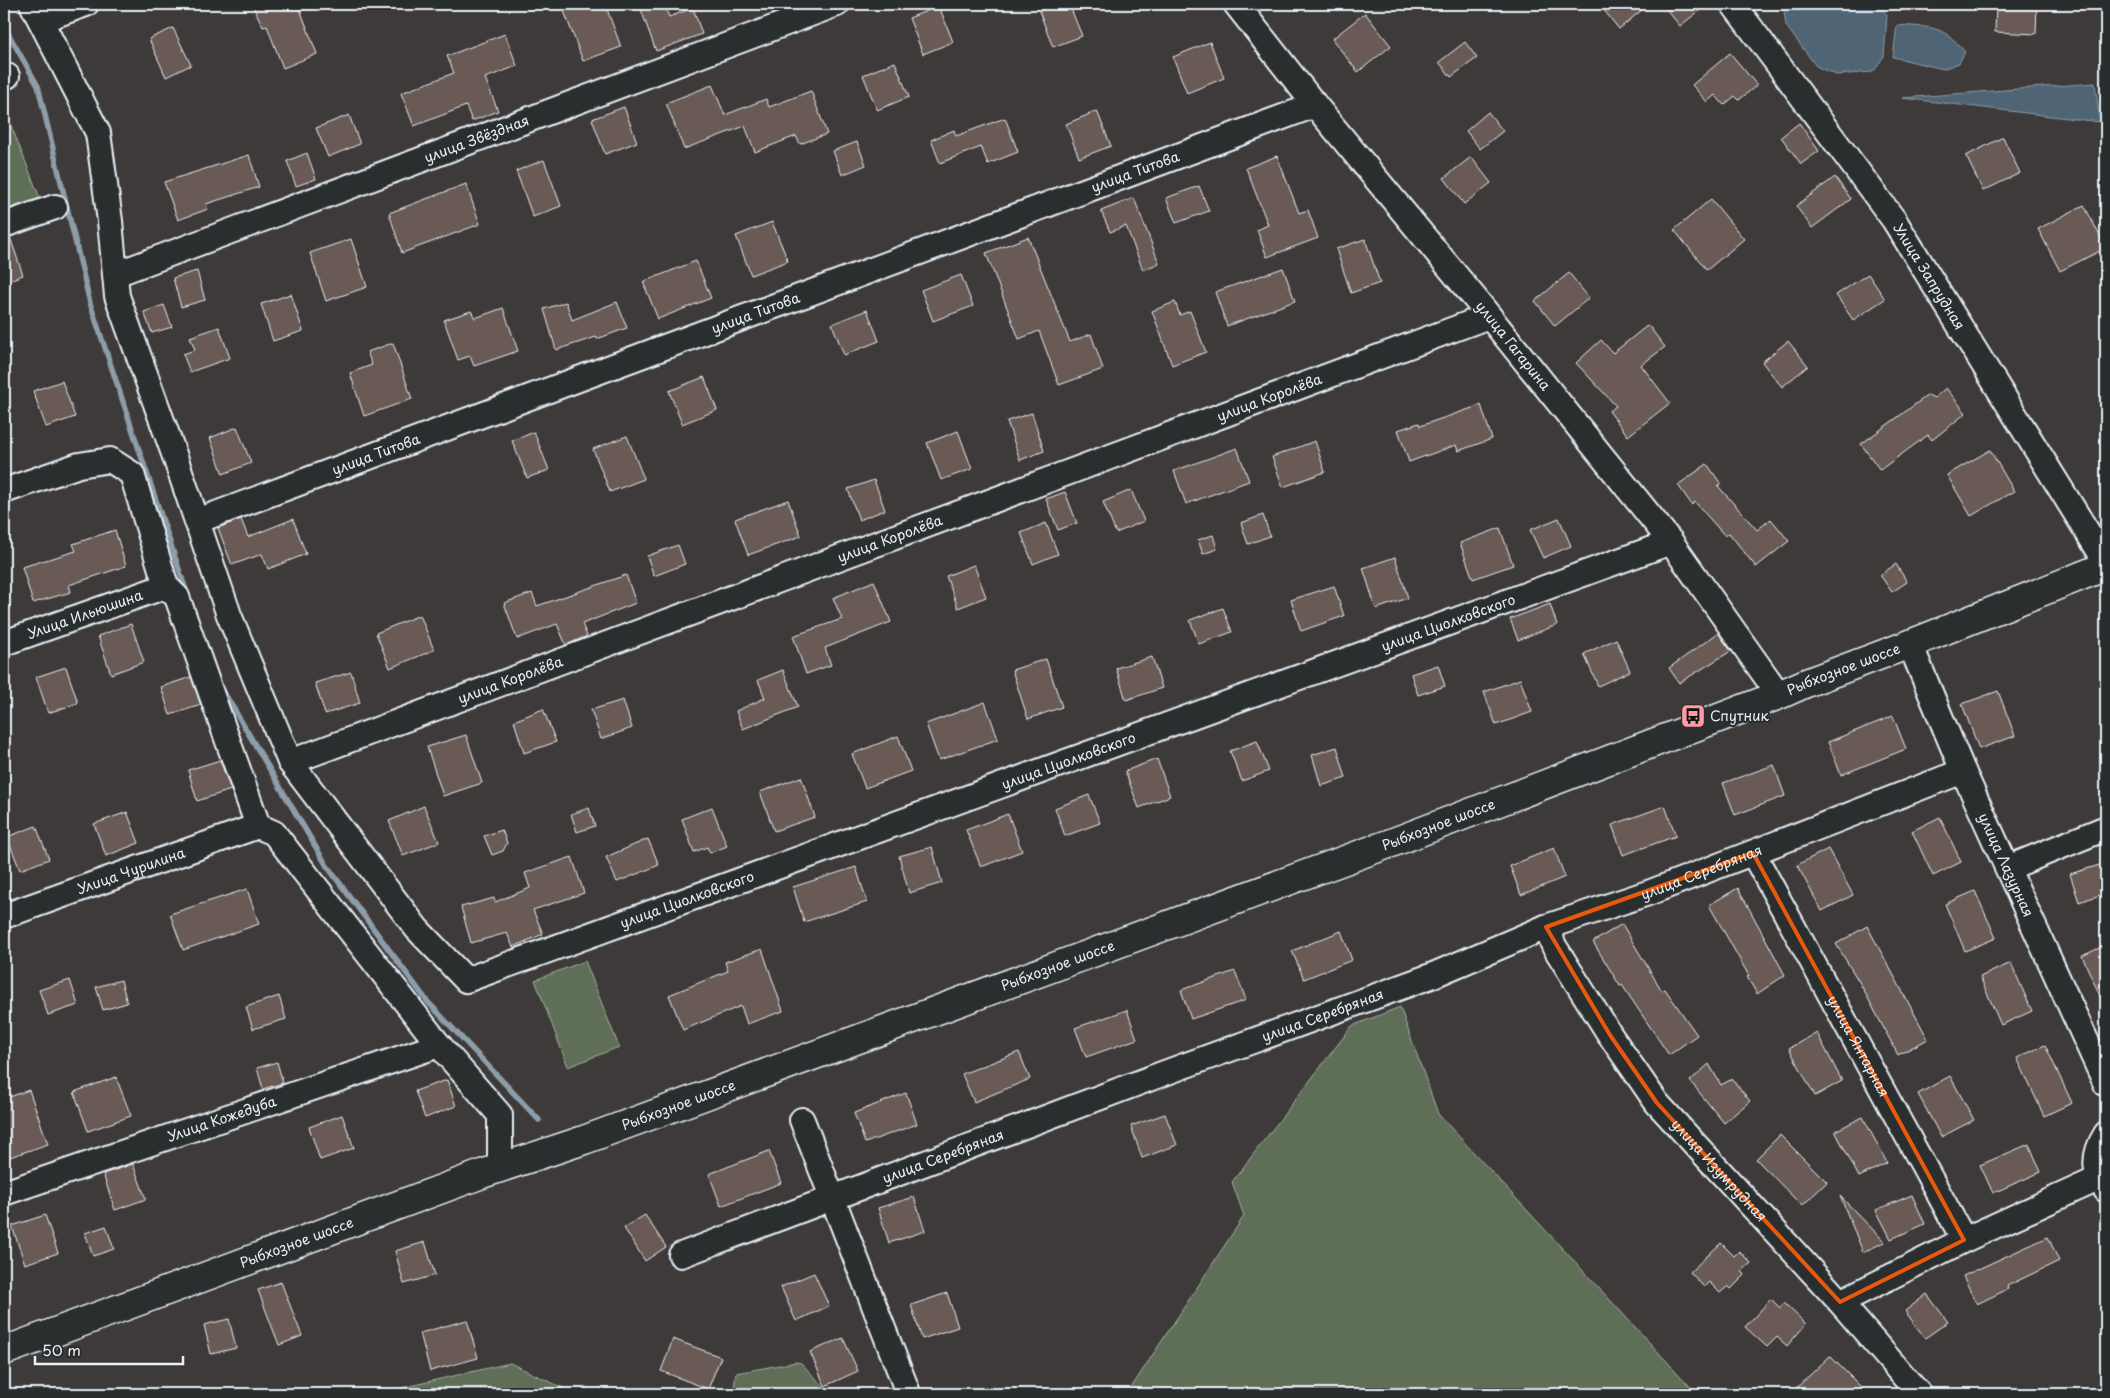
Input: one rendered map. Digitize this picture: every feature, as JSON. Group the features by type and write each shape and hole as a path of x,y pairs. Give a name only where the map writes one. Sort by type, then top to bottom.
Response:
{"street":[{"path":"86,4 36,12 98,133 116,274 117,296 229,615 290,762"},
{"name":"улица Звёздная","path":"116,274 837,4"},
{"name":"улица Гагарина","path":"1236,4 1315,105 1489,316 1671,542 1779,695"},
{"name":"Улица Запрудная","path":"1733,4 1894,220 2106,562"},
{"name":"улица Титова","path":"197,521 1315,105"},
{"path":"4,225 55,207"},
{"name":"улица Королёва","path":"290,762 1489,316"},
{"path":"4,492 79,465 110,460 132,474 166,586 177,597 258,826 274,833 439,1045 500,1114 500,1168"},
{"name":"улица Циолковского","path":"290,762 417,929 466,980 1671,542"},
{"name":"Рыбхозное шоссе","path":"4,1351 500,1168 612,1130 1391,843 1779,695 2106,566"},
{"name":"Улица Ильюшина","path":"4,643 166,586"},
{"name":"улица Лазурная","path":"1910,644 1963,770 2106,1084"},
{"name":"улица Серебряная","path":"681,1255 832,1200 1170,1071 1431,976 1546,927 1651,892 1963,770"},
{"name":"Улица Чурилина","path":"4,916 258,826"},
{"path":"2008,868 2106,828"},
{"name":"улица Янтарная","path":"1753,853 1964,1240"},
{"name":"улица Изумрудная","path":"1546,927 1554,946 1610,1035 1658,1103 1840,1302 1919,1394"},
{"name":"Улица Кожедуба","path":"4,1192 439,1045"},
{"path":"802,1120 907,1390"},
{"path":"1840,1302 1964,1240 2102,1184 2095,1162 2099,1145 2106,1134"}],"highlighted area":[{"path":"1753,853 1964,1240 1840,1302 1657,1103 1610,1035 1546,927"}],"green space":[{"path":"4,108 40,198 4,210"},
{"path":"585,961 619,1047 568,1067 535,980"},
{"path":"1400,1007 1438,1114 1697,1394 1127,1394 1244,1216 1232,1182 1352,1026"},
{"path":"796,1362 801,1363 831,1394 733,1394 736,1373"},
{"path":"510,1363 576,1394 375,1394"}],"water":[{"path":"1789,4 1877,4 1887,15 1884,56 1873,72 1836,75 1816,66 1786,26 1784,11"},
{"path":"1897,25 1935,29 1949,36 1965,52 1959,63 1943,69 1893,57"},
{"path":"2095,83 2100,122 1902,98"}],"building":[{"path":"252,4 298,4 317,54 283,68 267,26 263,27"},
{"path":"584,4 605,4 621,47 583,61 564,11"},
{"path":"639,4 664,4 669,17 693,8 702,34 656,51"},
{"path":"1058,4 1069,4 1082,36 1053,47 1039,11"},
{"path":"1599,4 1649,4 1619,29"},
{"path":"1662,4 1708,4 1680,26"},
{"path":"1996,4 2037,4 2036,34 1995,32"},
{"path":"939,6 953,42 923,54 909,18"},
{"path":"1365,13 1391,46 1358,72 1332,39"},
{"path":"173,28 191,65 166,77 149,39"},
{"path":"505,34 517,66 485,78 498,111 472,121 466,106 414,126 401,93 454,73 447,56"},
{"path":"1210,42 1224,78 1187,93 1173,57"},
{"path":"1465,42 1477,58 1451,77 1439,62"},
{"path":"1730,53 1757,85 1739,100 1735,96 1724,105 1715,95 1707,102 1692,85"},
{"path":"895,62 909,97 877,110 863,75"},
{"path":"712,85 725,115 766,99 769,107 811,91 827,134 800,144 796,136 755,152 745,126 684,149 666,103"},
{"path":"624,107 637,142 605,154 592,119"},
{"path":"1097,111 1111,146 1079,158 1066,124"},
{"path":"1488,112 1503,131 1480,149 1466,131"},
{"path":"349,115 360,144 328,157 316,128"},
{"path":"1005,118 1018,152 988,164 981,147 940,163 931,140 954,130 956,136"},
{"path":"1799,123 1819,151 1801,164 1781,137"},
{"path":"2003,137 2020,173 1983,191 1966,156"},
{"path":"857,142 866,165 842,175 833,151"},
{"path":"307,153 316,179 296,186 287,161"},
{"path":"249,155 259,187 206,204 208,209 178,220 164,182"},
{"path":"1277,156 1299,213 1308,210 1318,238 1267,257 1257,230 1268,225 1246,168"},
{"path":"1471,157 1491,183 1464,204 1444,178"},
{"path":"544,160 561,206 533,217 516,171"},
{"path":"1835,177 1851,199 1812,228 1796,206"},
{"path":"466,184 480,224 402,253 389,213"},
{"path":"1199,186 1209,211 1176,223 1166,198"},
{"path":"1134,198 1159,263 1143,270 1126,226 1110,232 1101,211"},
{"path":"1711,199 1744,239 1707,270 1674,230"},
{"path":"2084,205 2106,248 2060,271 2038,229"},
{"path":"772,222 788,261 751,275 736,236"},
{"path":"10,237 23,275 4,282 4,238"},
{"path":"1028,237 1070,342 1091,334 1103,369 1059,385 1039,331 1019,339 986,253"},
{"path":"351,239 367,287 326,301 310,253"},
{"path":"1365,239 1380,283 1351,293 1336,249"},
{"path":"696,261 711,298 658,319 643,282"},
{"path":"1283,268 1295,301 1227,326 1215,292"},
{"path":"197,271 205,300 181,307 173,278"},
{"path":"1569,273 1589,298 1555,326 1535,301"},
{"path":"1868,274 1885,299 1853,320 1836,295"},
{"path":"961,275 973,306 933,321 921,290"},
{"path":"291,294 303,331 273,341 261,304"},
{"path":"566,302 572,320 617,302 627,328 597,339 596,337 556,350 544,309"},
{"path":"1175,302 1180,315 1190,311 1206,352 1172,365 1152,311"},
{"path":"164,305 172,327 152,333 144,312"},
{"path":"503,308 518,351 474,366 470,356 458,360 444,320 471,311 475,318"},
{"path":"867,310 879,341 844,355 832,324"},
{"path":"1648,325 1665,347 1641,365 1670,403 1628,436 1609,411 1616,406 1576,363 1601,340 1613,353"},
{"path":"219,327 230,358 190,372 183,354 195,350 190,337"},
{"path":"1788,341 1808,366 1782,387 1762,362"},
{"path":"393,343 412,399 364,416 350,373 372,365 367,352"},
{"path":"704,377 717,410 682,424 669,391"},
{"path":"62,381 75,417 46,427 33,391"},
{"path":"1946,388 1966,413 1932,440 1928,435 1880,470 1861,444 1928,395 1934,398"},
{"path":"1481,405 1492,439 1458,451 1456,445 1409,462 1398,430 1419,423 1420,426"},
{"path":"1032,413 1044,451 1020,460 1007,421"},
{"path":"237,427 251,463 223,474 210,438"},
{"path":"958,431 972,469 941,480 927,443"},
{"path":"534,432 549,470 527,478 512,441"},
{"path":"627,436 644,479 610,492 593,449"},
{"path":"1315,441 1325,472 1283,487 1272,457"},
{"path":"1237,448 1249,481 1186,504 1174,471"},
{"path":"1990,450 2014,491 1971,516 1947,475"},
{"path":"1707,464 1721,484 1718,486 1757,530 1771,519 1789,541 1756,567 1729,533 1725,536 1695,502 1692,505 1678,485"},
{"path":"874,480 885,510 859,520 848,489"},
{"path":"1131,490 1144,521 1116,533 1103,502"},
{"path":"1065,492 1077,523 1058,530 1046,499"},
{"path":"788,500 801,536 748,555 735,519"},
{"path":"1263,515 1270,536 1248,544 1241,523"},
{"path":"1559,518 1571,546 1543,558 1530,530"},
{"path":"241,519 248,537 293,519 306,554 268,569 262,554 232,565 218,528"},
{"path":"1046,523 1058,554 1033,564 1021,533"},
{"path":"1500,528 1513,565 1473,579 1460,543"},
{"path":"115,530 126,566 69,585 71,592 33,603 22,567 76,551 73,544"},
{"path":"1213,535 1217,549 1203,554 1198,540"},
{"path":"678,545 685,564 654,576 647,556"},
{"path":"1395,557 1408,598 1376,609 1363,568"},
{"path":"1896,564 1907,582 1892,592 1880,575"},
{"path":"974,565 986,597 958,608 946,576"},
{"path":"626,575 636,603 582,624 587,636 566,645 557,624 517,639 504,603 532,593 537,606"},
{"path":"874,581 891,622 825,648 831,665 806,674 793,636 842,619 833,598"},
{"path":"1334,586 1344,616 1301,631 1291,600"},
{"path":"1550,604 1557,625 1518,640 1510,619"},
{"path":"1223,608 1232,632 1199,644 1190,620"},
{"path":"420,615 434,650 390,668 376,633"},
{"path":"131,624 144,662 111,674 98,636"},
{"path":"1718,633 1731,651 1679,683 1669,668"},
{"path":"1616,639 1630,671 1598,686 1584,654"},
{"path":"1152,657 1162,688 1126,700 1116,668"},
{"path":"1046,659 1062,707 1028,719 1012,670"},
{"path":"1438,665 1445,686 1418,695 1411,674"},
{"path":"66,667 78,703 48,713 36,677"},
{"path":"783,670 798,707 743,729 736,711 765,698 758,680"},
{"path":"351,672 360,703 325,714 315,683"},
{"path":"191,677 201,705 170,715 161,687"},
{"path":"1520,679 1532,712 1496,725 1484,692"},
{"path":"1998,691 2015,736 1979,749 1962,704"},
{"path":"623,700 632,728 601,739 591,710"},
{"path":"985,702 998,739 939,760 926,724"},
{"path":"543,709 556,742 524,753 514,721"},
{"path":"1893,716 1906,749 1841,775 1828,742"},
{"path":"466,735 482,783 443,796 427,747"},
{"path":"898,736 911,771 865,788 852,754"},
{"path":"1257,741 1269,771 1242,781 1230,751"},
{"path":"1337,747 1346,778 1321,786 1312,755"},
{"path":"1157,759 1170,796 1139,808 1125,771"},
{"path":"220,760 231,790 197,801 188,770"},
{"path":"1774,765 1785,796 1735,815 1723,783"},
{"path":"801,777 815,817 774,831 760,792"},
{"path":"1089,795 1100,823 1065,836 1055,808"},
{"path":"424,806 439,842 403,856 389,821"},
{"path":"1665,806 1676,836 1623,855 1612,825"},
{"path":"712,807 727,846 710,853 707,847 694,852 682,819"},
{"path":"589,808 595,826 577,832 571,814"},
{"path":"127,812 139,843 106,856 94,824"},
{"path":"1008,814 1022,851 981,867 966,830"},
{"path":"1940,817 1961,862 1933,876 1912,831"},
{"path":"36,826 49,859 20,870 7,837"},
{"path":"502,830 507,843 503,851 492,855 484,836"},
{"path":"648,839 659,865 617,882 606,857"},
{"path":"932,847 942,883 909,893 899,856"},
{"path":"1554,848 1565,877 1521,895 1510,866"},
{"path":"1828,849 1853,895 1822,911 1797,865"},
{"path":"572,857 584,893 533,910 543,934 513,947 507,933 471,943 461,907 494,898 495,902 530,888 525,873"},
{"path":"2106,863 2106,893 2079,902 2070,874"},
{"path":"856,867 867,902 804,922 793,887"},
{"path":"1738,888 1785,975 1757,994 1747,977 1749,976 1709,905"},
{"path":"247,889 259,924 183,950 170,914"},
{"path":"1975,891 1996,938 1965,951 1945,904"},
{"path":"1622,924 1662,991 1665,989 1697,1035 1669,1055 1622,985 1620,986 1593,942"},
{"path":"1867,926 1928,1039 1898,1055 1861,985 1836,944"},
{"path":"1341,931 1352,960 1304,979 1292,951"},
{"path":"2106,945 2106,1009 2082,956"},
{"path":"762,949 783,1011 747,1024 741,1006 683,1030 669,995 728,971 725,962"},
{"path":"2011,963 2032,1011 2001,1025 1980,977"},
{"path":"1235,971 1246,1000 1191,1019 1181,990"},
{"path":"70,980 78,1005 48,1015 39,990"},
{"path":"121,980 127,1003 103,1010 96,987"},
{"path":"279,996 286,1019 253,1029 246,1007"},
{"path":"1127,1010 1137,1039 1086,1057 1075,1028"},
{"path":"1817,1033 1842,1081 1815,1096 1789,1048"},
{"path":"2045,1045 2072,1103 2044,1116 2017,1058"},
{"path":"1019,1052 1030,1079 974,1102 962,1074"},
{"path":"277,1062 283,1083 263,1089 257,1068"},
{"path":"1709,1064 1721,1085 1732,1079 1750,1101 1724,1123 1690,1081"},
{"path":"1950,1076 1974,1120 1941,1137 1918,1094"},
{"path":"116,1077 131,1116 88,1131 74,1092"},
{"path":"447,1080 456,1106 425,1118 415,1091"},
{"path":"29,1090 48,1144 4,1159 4,1099"},
{"path":"906,1093 917,1124 865,1143 854,1113"},
{"path":"1165,1114 1177,1145 1142,1158 1131,1126"},
{"path":"342,1115 354,1148 320,1160 309,1127"},
{"path":"1863,1117 1887,1163 1859,1177 1835,1131"},
{"path":"1780,1135 1827,1182 1802,1206 1756,1159"},
{"path":"2029,1144 2041,1172 1993,1193 1980,1165"},
{"path":"769,1151 781,1183 721,1206 709,1174"},
{"path":"133,1164 146,1199 115,1210 103,1174"},
{"path":"1912,1195 1925,1224 1891,1239 1876,1210"},
{"path":"1840,1196 1885,1242 1863,1252"},
{"path":"914,1197 925,1231 889,1243 878,1208"},
{"path":"45,1215 58,1253 25,1264 12,1226"},
{"path":"645,1215 666,1247 645,1261 624,1228"},
{"path":"106,1226 114,1249 93,1256 85,1233"},
{"path":"2048,1237 2059,1261 2007,1286 2008,1289 1977,1304 1963,1276"},
{"path":"425,1242 435,1275 404,1284 395,1251"},
{"path":"1721,1243 1734,1256 1739,1251 1751,1263 1742,1271 1745,1275 1731,1289 1728,1286 1720,1293 1709,1282 1704,1287 1690,1272"},
{"path":"814,1273 829,1306 796,1321 781,1287"},
{"path":"281,1282 302,1336 279,1345 258,1290"},
{"path":"947,1293 958,1327 922,1339 911,1305"},
{"path":"1927,1294 1948,1322 1925,1338 1905,1311"},
{"path":"1771,1299 1780,1308 1784,1303 1806,1324 1787,1346 1777,1337 1767,1347 1745,1327"},
{"path":"229,1319 236,1348 211,1354 204,1325"},
{"path":"467,1320 478,1358 430,1371 420,1333"},
{"path":"843,1338 858,1371 825,1386 810,1352"},
{"path":"673,1339 721,1357 708,1389 661,1371"},
{"path":"1830,1356 1868,1394 1790,1394"}],"waterway":[{"path":"4,26 38,86 90,303 188,596"},
{"path":"219,684 327,866 427,1001 539,1120"}],"place":[{"name":"Спутник","path":"1693,716"}]}
